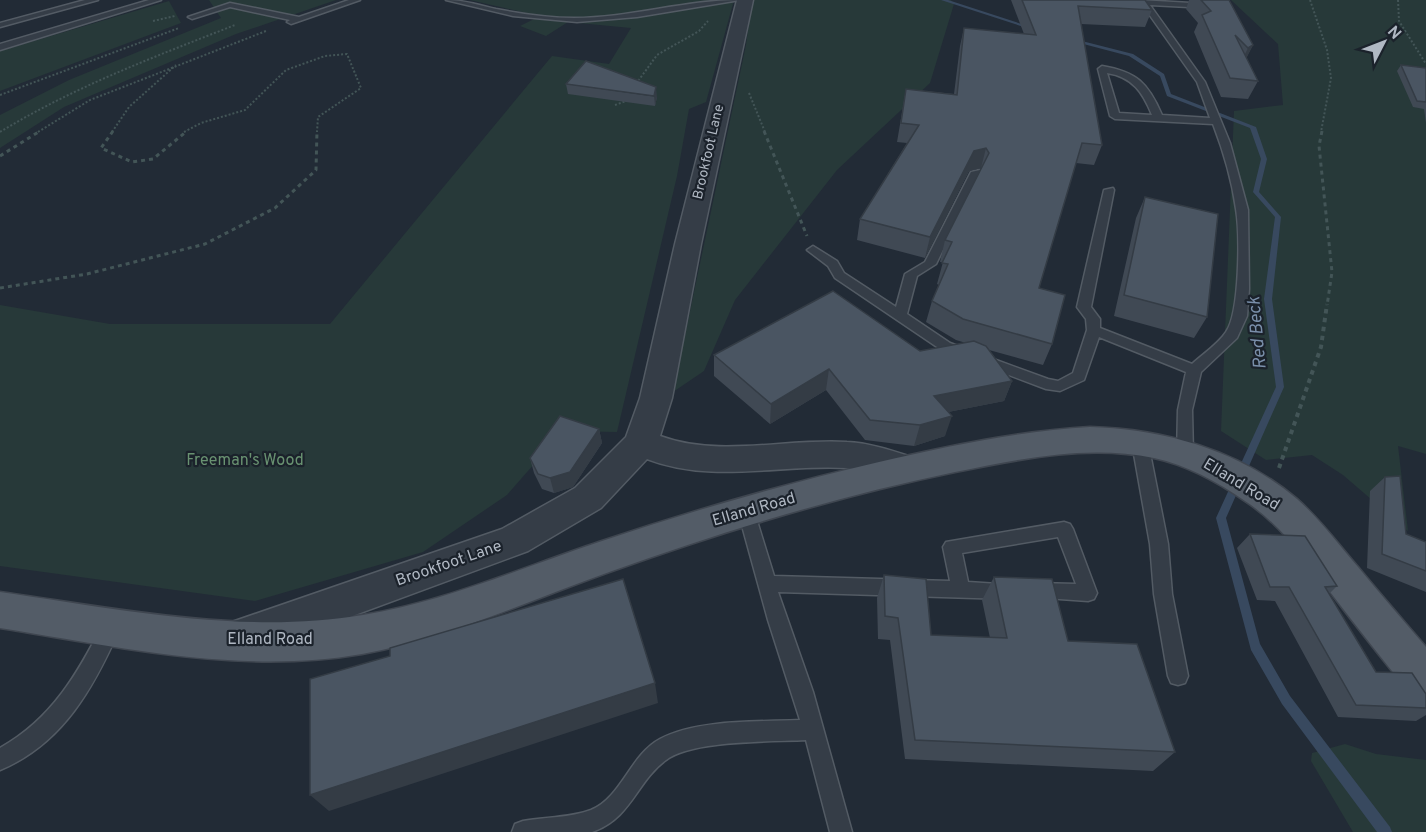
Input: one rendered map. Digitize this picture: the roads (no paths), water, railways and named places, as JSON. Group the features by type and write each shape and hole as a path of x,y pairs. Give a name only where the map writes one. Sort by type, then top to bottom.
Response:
{"main road":[{"name":"Elland Road","path":"0,610 231,641 295,643 361,634 402,625 746,511 906,469 1044,443 1081,440 1140,443 1185,454 1244,483 1283,509 1316,543 1426,680"}],"street":[{"name":"Brookfoot Lane","path":"231,641 515,540 588,498 641,443 656,398 688,244 745,0"},
{"path":"641,443 659,452 716,460 849,455 906,469"}],"lane":[{"path":"0,25 94,0"},
{"path":"0,47 156,0"},
{"path":"281,25 356,0"},
{"path":"450,0 508,13 575,20 633,16 736,0"},
{"path":"1144,1 1217,6"},
{"path":"1144,1 1201,82 1225,143 1242,210 1243,289 1240,316 1232,335 1194,370 1185,410 1185,454"},
{"path":"192,17 230,5 298,19"},
{"path":"1160,119 1146,89 1134,79 1102,69 1115,116 1160,119 1216,120"},
{"path":"900,315 910,274 930,264 976,172"},
{"path":"813,250 833,264 839,275 945,346 1024,376 1060,386 1079,376 1094,330 1093,319 1084,307 1109,190"},
{"path":"1094,330 1194,370"},
{"path":"1140,443 1160,544 1163,594 1178,676"},
{"path":"746,511 813,729 841,832"},
{"path":"767,585 1088,593 1064,529 952,547 960,589"},
{"path":"0,759 28,745 49,728 72,702 112,626"},
{"path":"523,832 596,819 615,805 648,760 668,746 689,739 813,729"}],"waterway":[{"name":"Red Beck","path":"943,0 1032,28"},
{"name":"Red Beck","path":"1074,40 1131,55 1162,75 1169,95 1253,127 1264,159 1256,192 1278,217 1268,299 1280,387 1221,518 1255,646 1286,700 1385,832"}],"park label":[{"name":"Freeman's Wood","path":"245,461"}]}
